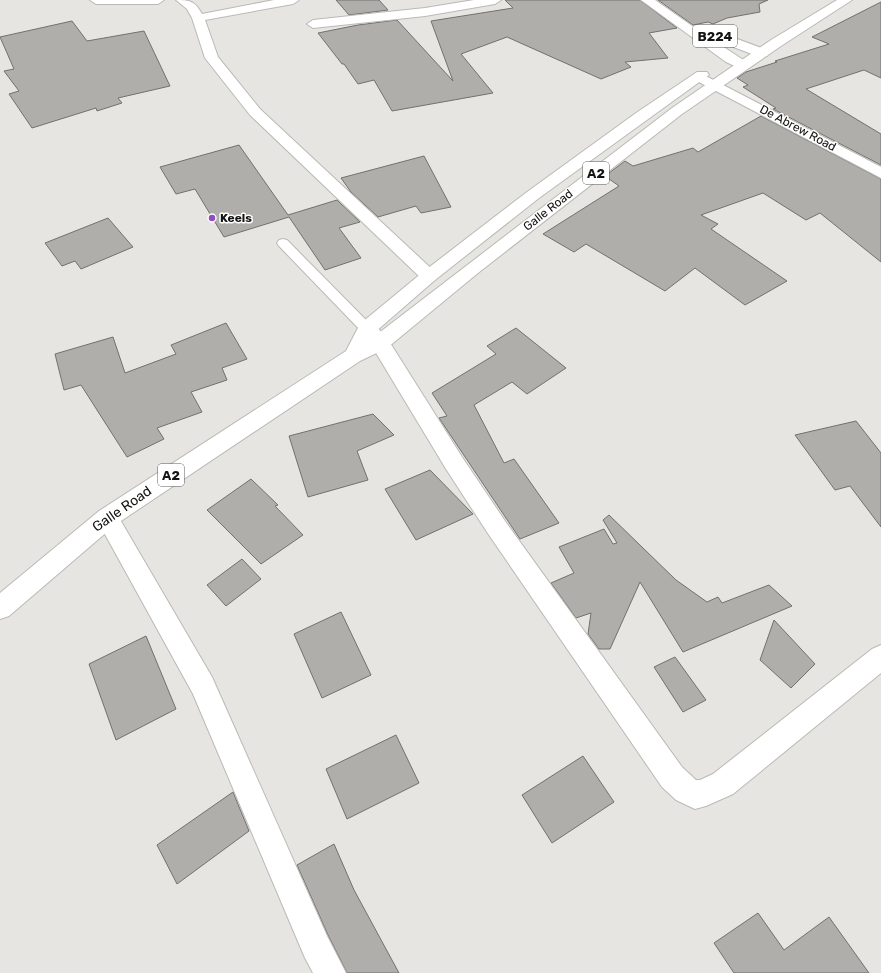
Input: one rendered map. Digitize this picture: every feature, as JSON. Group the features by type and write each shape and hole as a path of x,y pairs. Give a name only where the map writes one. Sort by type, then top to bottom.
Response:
{"main road":[{"path":"96,0 158,0"},
{"path":"182,0 192,7 198,18 212,58 255,112 428,276"},
{"path":"198,18 293,0"},
{"path":"313,24 424,12 467,2 495,0"},
{"name":"B224","path":"647,0 737,62"},
{"name":"Galle Road","path":"374,336 551,208 714,84 756,46 846,0"},
{"name":"B224","path":"683,24 756,46"},
{"name":"Galle Road","path":"0,608 107,518 353,356 374,336 428,276 533,195 641,116 700,77 737,62"},
{"name":"De Abrew Road","path":"700,77 881,173"},
{"path":"374,336 497,528 672,777 688,793 700,795 723,784 881,657"},
{"path":"107,518 203,686 316,947 330,973"}],"lane":[{"path":"283,243 374,336"}],"building":[{"path":"336,0 379,0 388,10 349,15"},
{"path":"505,0 640,0 677,28 649,33 668,58 625,62 631,67 601,79 507,37 461,54 493,93 392,111 374,80 358,84 344,64 342,64 318,33 358,25 397,20 453,81 431,21 513,8"},
{"path":"658,0 768,0 759,4 760,12 727,18 713,24 708,22 693,25"},
{"path":"881,2 881,78 864,70 806,89 881,134 881,165 773,109 776,108 743,87 748,85 737,78 746,72 777,62 775,61 829,44 812,37"},
{"path":"72,21 87,41 144,31 170,86 118,98 122,103 97,111 96,108 32,128 9,94 19,91 4,71 14,69 0,37"},
{"path":"761,116 881,179 881,262 820,213 806,220 763,193 701,215 718,224 711,229 787,281 745,305 695,268 665,291 586,244 574,252 543,234 619,186 605,176 625,161 633,166 693,148 698,152"},
{"path":"239,145 288,215 337,200 360,222 339,228 361,258 325,270 289,217 224,237 195,189 176,194 160,167"},
{"path":"424,156 451,207 421,213 416,206 378,217 351,192 341,178"},
{"path":"108,218 133,247 81,269 75,261 62,266 45,243"},
{"path":"226,323 247,359 222,368 227,380 191,392 202,412 157,428 164,439 127,457 81,385 64,390 55,354 113,337 125,373 176,354 171,345"},
{"path":"516,328 566,368 527,394 512,382 474,405 504,463 514,459 559,523 520,539 439,418 447,416 432,393 496,354 487,346"},
{"path":"373,414 394,435 357,451 368,480 308,497 289,436"},
{"path":"856,421 881,453 881,527 850,486 835,490 795,435"},
{"path":"430,470 473,514 416,540 385,489"},
{"path":"251,479 278,505 275,506 303,535 261,564 207,510"},
{"path":"609,515 676,580 707,602 718,597 722,603 769,585 792,606 683,652 640,582 610,649 599,649 588,634 591,613 576,618 551,583 574,573 559,547 604,529 613,544 617,543 603,520"},
{"path":"242,559 261,579 226,606 207,585"},
{"path":"341,612 371,675 322,698 294,634"},
{"path":"774,620 815,664 791,688 760,660"},
{"path":"146,636 176,709 116,740 89,664"},
{"path":"675,657 706,700 683,712 654,667"},
{"path":"396,735 419,783 347,819 326,769"},
{"path":"583,756 614,802 552,843 522,795"},
{"path":"233,792 249,831 177,884 157,845"},
{"path":"334,844 354,890 399,973 347,973 328,935 297,865"},
{"path":"758,913 784,950 829,917 869,973 734,973 714,943"}],"place":[{"name":"Keels","path":"212,218"}]}
